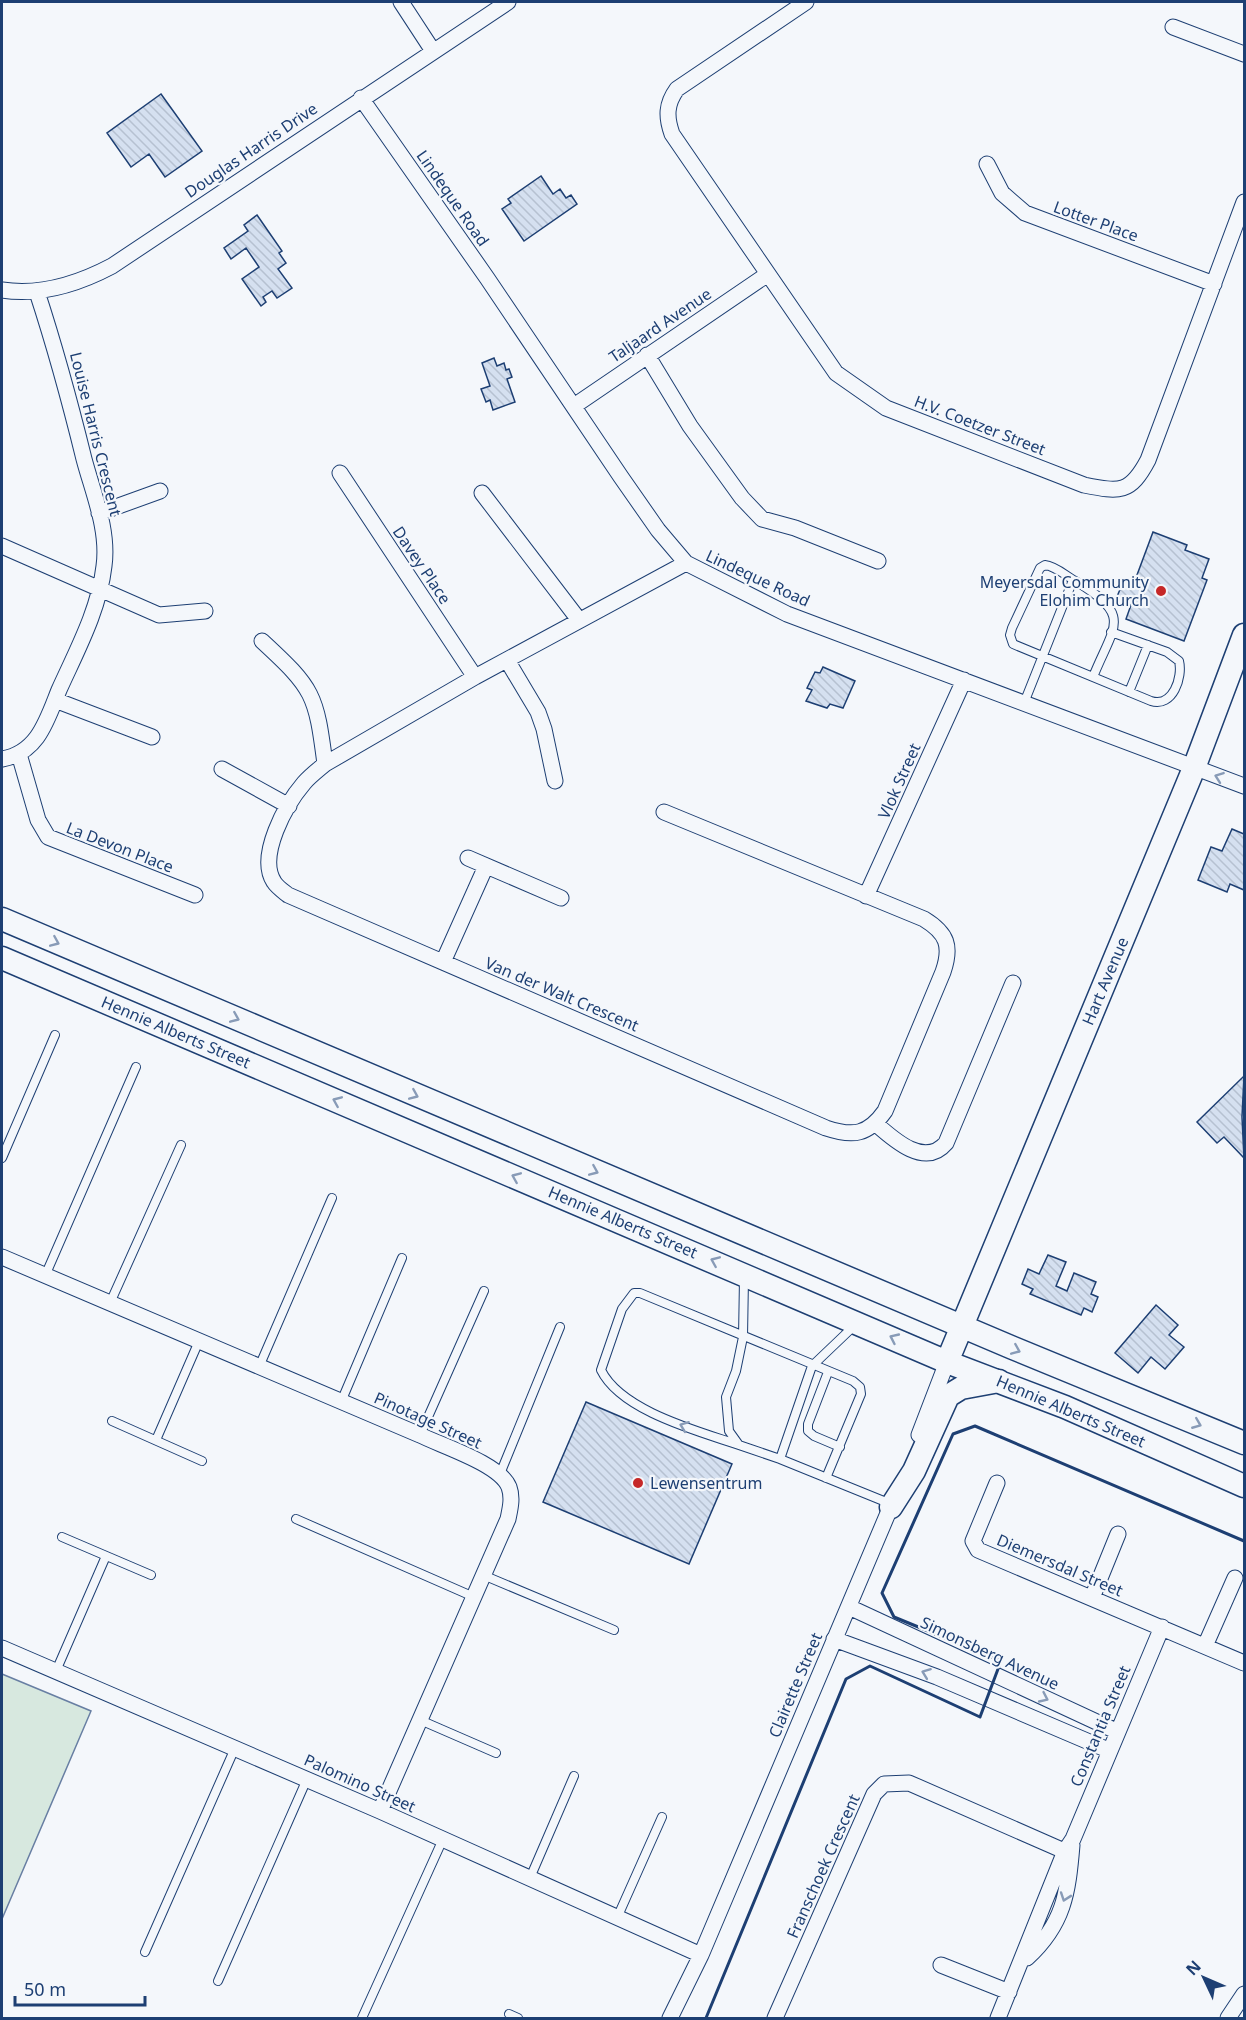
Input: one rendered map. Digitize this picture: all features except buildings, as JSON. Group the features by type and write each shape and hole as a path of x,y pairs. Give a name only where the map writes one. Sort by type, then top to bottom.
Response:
{"street":[{"path":"400,2 433,51"},
{"name":"Douglas Harris Drive","path":"2,290 37,292 87,279 112,266 508,2"},
{"name":"H.V. Coetzer Street","path":"806,2 677,89 668,106 668,122 672,134 836,373 886,408 1084,485 1111,490 1127,488 1138,479 1148,460 1245,202"},
{"path":"1173,27 1245,54"},
{"name":"Lindeque Road","path":"361,98 658,530 686,563 787,614 1245,786"},
{"name":"Lotter Place","path":"987,164 1002,193 1024,213 1214,284"},
{"name":"Taljaard Avenue","path":"574,406 768,274"},
{"name":"Louise Harris Crescent","path":"20,754 39,736 94,610 105,554 99,513 63,371 37,292"},
{"path":"647,356 690,426 742,498 762,519 795,528 878,561"},
{"name":"Davey Place","path":"340,473 475,677"},
{"path":"99,513 160,491"},
{"path":"482,493 579,620"},
{"path":"2,546 100,587 159,615 205,611"},
{"name":"Van der Walt Crescent","path":"686,563 475,677 325,764 304,783 289,806 269,850 268,864 273,882 288,895 826,1128 845,1134 862,1132 876,1124"},
{"name":"Hart Avenue","path":"947,1362 1194,768 1245,635"},
{"path":"262,641 294,670 312,696 318,713 325,764"},
{"path":"507,660 538,712 555,780"},
{"name":"Vlok Street","path":"866,896 964,680"},
{"path":"55,699 152,737"},
{"path":"2,759 20,754"},
{"name":"La Devon Place","path":"20,754 38,820 48,837 195,895"},
{"path":"222,769 289,806"},
{"path":"664,812 924,919 939,928 948,941 948,956 943,972 885,1111 876,1124 902,1145 931,1154 940,1150 946,1143 1013,983"},
{"path":"468,858 561,898"},
{"path":"443,962 486,866"},
{"path":"2,919 1245,1443"},
{"name":"Hennie Alberts Street","path":"2,958 859,1322 947,1362 1000,1381 1245,1486"},
{"name":"Pinotage Street","path":"2,1257 420,1435 500,1474"},
{"name":"Clairette Street","path":"669,2019 701,1956 849,1607 947,1362"},
{"path":"891,1506 914,1471 948,1396 961,1388 1000,1381"},
{"path":"380,1811 508,1520 512,1498 509,1485 500,1474"},
{"name":"Diemersdal Street","path":"997,1483 973,1546 1245,1663"},
{"path":"1092,1598 1118,1534"},
{"path":"1205,1646 1235,1578"},
{"name":"Simonsberg Avenue","path":"849,1607 1116,1731"},
{"name":"Constantia Street","path":"998,2019 1070,1848 1108,1750 1162,1628"},
{"path":"834,1639 937,1677 1108,1750"},
{"name":"Palomino Street","path":"2,1648 380,1811 701,1956"},
{"name":"Franschoek Crescent","path":"775,2019 874,1794 884,1784 909,1783 1070,1848"},
{"path":"941,1965 1009,1992"},
{"path":"1228,2019 1245,1994"}],"lane":[{"path":"1093,677 1111,632 1115,615 1112,609 1094,592 1049,565 1040,568 1012,628 1010,639 1013,644 1043,657 1130,692 1161,702 1173,693 1181,668 1179,661 1173,655 1111,632"},
{"path":"1024,703 1074,580"},
{"path":"1130,692 1148,645"},
{"path":"2,1158 55,1035"},
{"path":"45,1276 136,1067"},
{"path":"110,1303 181,1145"},
{"path":"259,1367 332,1198"},
{"path":"341,1402 402,1258"},
{"path":"739,1445 729,1431 726,1397 736,1371 743,1337 744,1274"},
{"path":"420,1435 484,1291"},
{"path":"826,1478 861,1394 860,1387 853,1381 640,1293 633,1293 622,1309 601,1370 610,1384 633,1402 681,1425 780,1459 891,1506"},
{"path":"780,1459 812,1366 859,1322"},
{"path":"500,1474 560,1326"},
{"path":"156,1440 199,1341"},
{"path":"828,1372 808,1424 808,1431 840,1447"},
{"path":"112,1421 202,1461"},
{"path":"296,1519 474,1597"},
{"path":"62,1537 151,1575"},
{"path":"56,1671 106,1556"},
{"path":"483,1575 614,1630"},
{"path":"420,1720 496,1752"},
{"path":"145,1952 235,1748"},
{"path":"530,1878 574,1776"},
{"path":"218,1981 307,1779"},
{"path":"617,1918 662,1817"},
{"path":"362,2019 442,1839"},
{"path":"509,2014 518,2019"}],"shaded area":[{"path":"2,1674 91,1711 2,1919"}],"wall":[{"path":"706,2018 846,1679 870,1666 980,1717 1001,1661 894,1617 882,1593 953,1434 975,1426 1244,1541"}],"place":[{"name":"Meyersdal Community Elohim Church","path":"1161,591"},
{"name":"Lewensentrum","path":"638,1483"}]}
